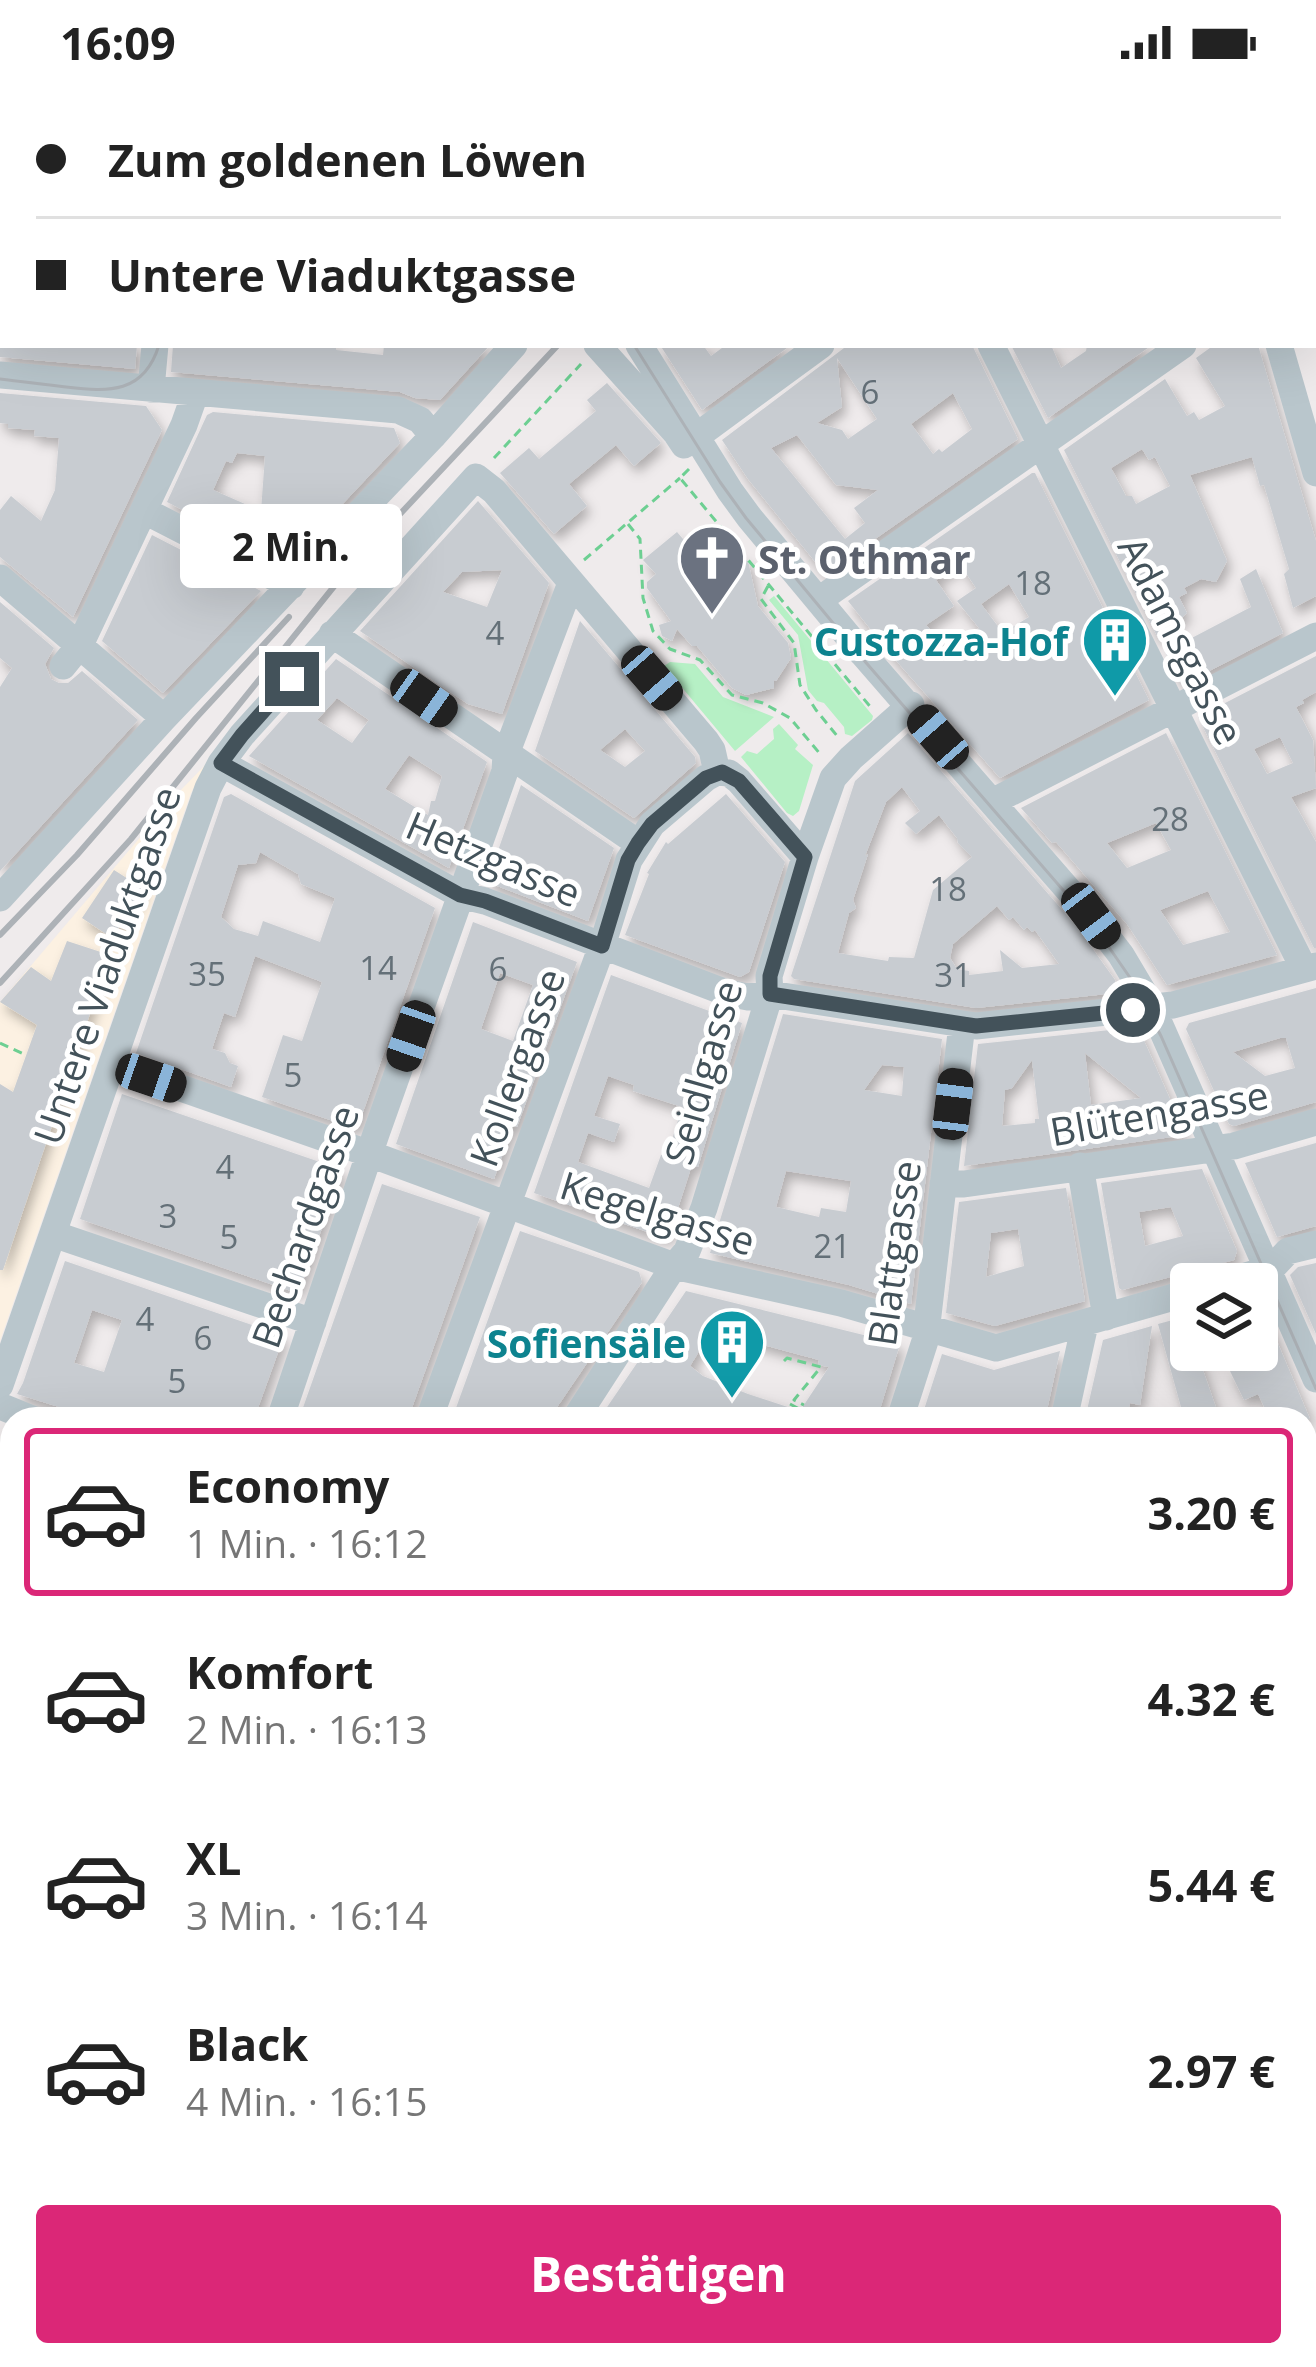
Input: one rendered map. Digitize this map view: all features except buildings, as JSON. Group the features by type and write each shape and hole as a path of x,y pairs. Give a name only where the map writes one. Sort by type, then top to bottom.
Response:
{"street":[{"path":"152,389 155,348"},
{"path":"0,898 511,348"},
{"path":"601,348 676,433 691,459 740,504 1102,930 1152,1007 1265,1263"},
{"path":"640,348 691,459"},
{"path":"691,459 818,348"},
{"name":"Adamsgasse","path":"993,348 1173,710 1310,967"},
{"path":"819,600 1179,348"},
{"path":"1280,348 1316,473"},
{"path":"0,376 398,410 420,420 423,446"},
{"path":"71,656 145,511 195,394"},
{"path":"476,477 494,490 573,575 706,741 717,772 739,781 805,857"},
{"name":"Untere Viaduktgasse","path":"0,1385 208,788 221,763 476,477"},
{"path":"145,511 291,586"},
{"name":"Bechardgasse","path":"284,1407 505,771 506,754 573,575"},
{"path":"0,578 71,656 164,718"},
{"path":"332,634 638,843"},
{"path":"994,801 1316,637"},
{"name":"Seidlgasse","path":"583,1407 687,1251 770,994 770,976 828,790 838,770 910,705"},
{"name":"Hetzgasse","path":"221,763 460,895 748,998 770,994 976,1026 1173,1005 1310,967"},
{"name":"Kollergasse","path":"433,1407 602,946 628,860 652,824 717,772"},
{"name":"Blattgasse","path":"904,1407 925,1341 962,1024"},
{"name":"Kegelgasse","path":"112,1064 674,1266 842,1304 996,1348 1170,1298"},
{"name":"Blütengasse","path":"943,1184 1234,1146 1316,1122"},
{"path":"1068,1407 1095,1321 1080,1166"},
{"path":"53,1234 313,1322"},
{"path":"1278,1265 1288,1251 1316,1244"},
{"path":"1278,1293 1316,1379"}],"path":[{"path":"476,477 595,348"},
{"path":"573,575 691,459 769,585 877,714"},
{"path":"628,524 640,539 643,598 653,631 670,649 700,660 732,695 790,718 827,763"},
{"path":"769,585 760,599 794,643 800,685 846,747"},
{"path":"0,1043 26,1054"},
{"path":"784,1361 788,1358 820,1367 794,1400 804,1405"},
{"path":"790,1404 796,1407"}],"shaded area":[{"path":"211,759 191,793 0,1341 0,1002"}],"green space":[{"path":"774,596 873,716 852,736 845,734 824,703 808,690 798,635 769,600"},
{"path":"670,662 695,664 723,697 774,717 735,751 664,666"},
{"path":"779,724 798,745 795,749 813,765 799,811 793,816 741,757 747,751 757,754 774,739 773,729"}],"tram line":[{"path":"0,379 110,389 144,373 158,348"},
{"path":"636,348 746,518 1095,927 1133,982 1316,1389"}],"railway":[{"path":"0,983 131,839 344,574 555,348"},
{"path":"0,935 289,617"}],"place":[{"name":"St. Othmar","path":"712,617"},
{"name":"Custozza-Hof","path":"1115,699"},
{"name":"Sofiensäle","path":"732,1401"}],"route":[{"path":"292,679 221,763 460,895 602,946 628,860 638,843 652,824 706,778 728,773 805,857 770,976 770,994 976,1026 1133,1010"}]}
